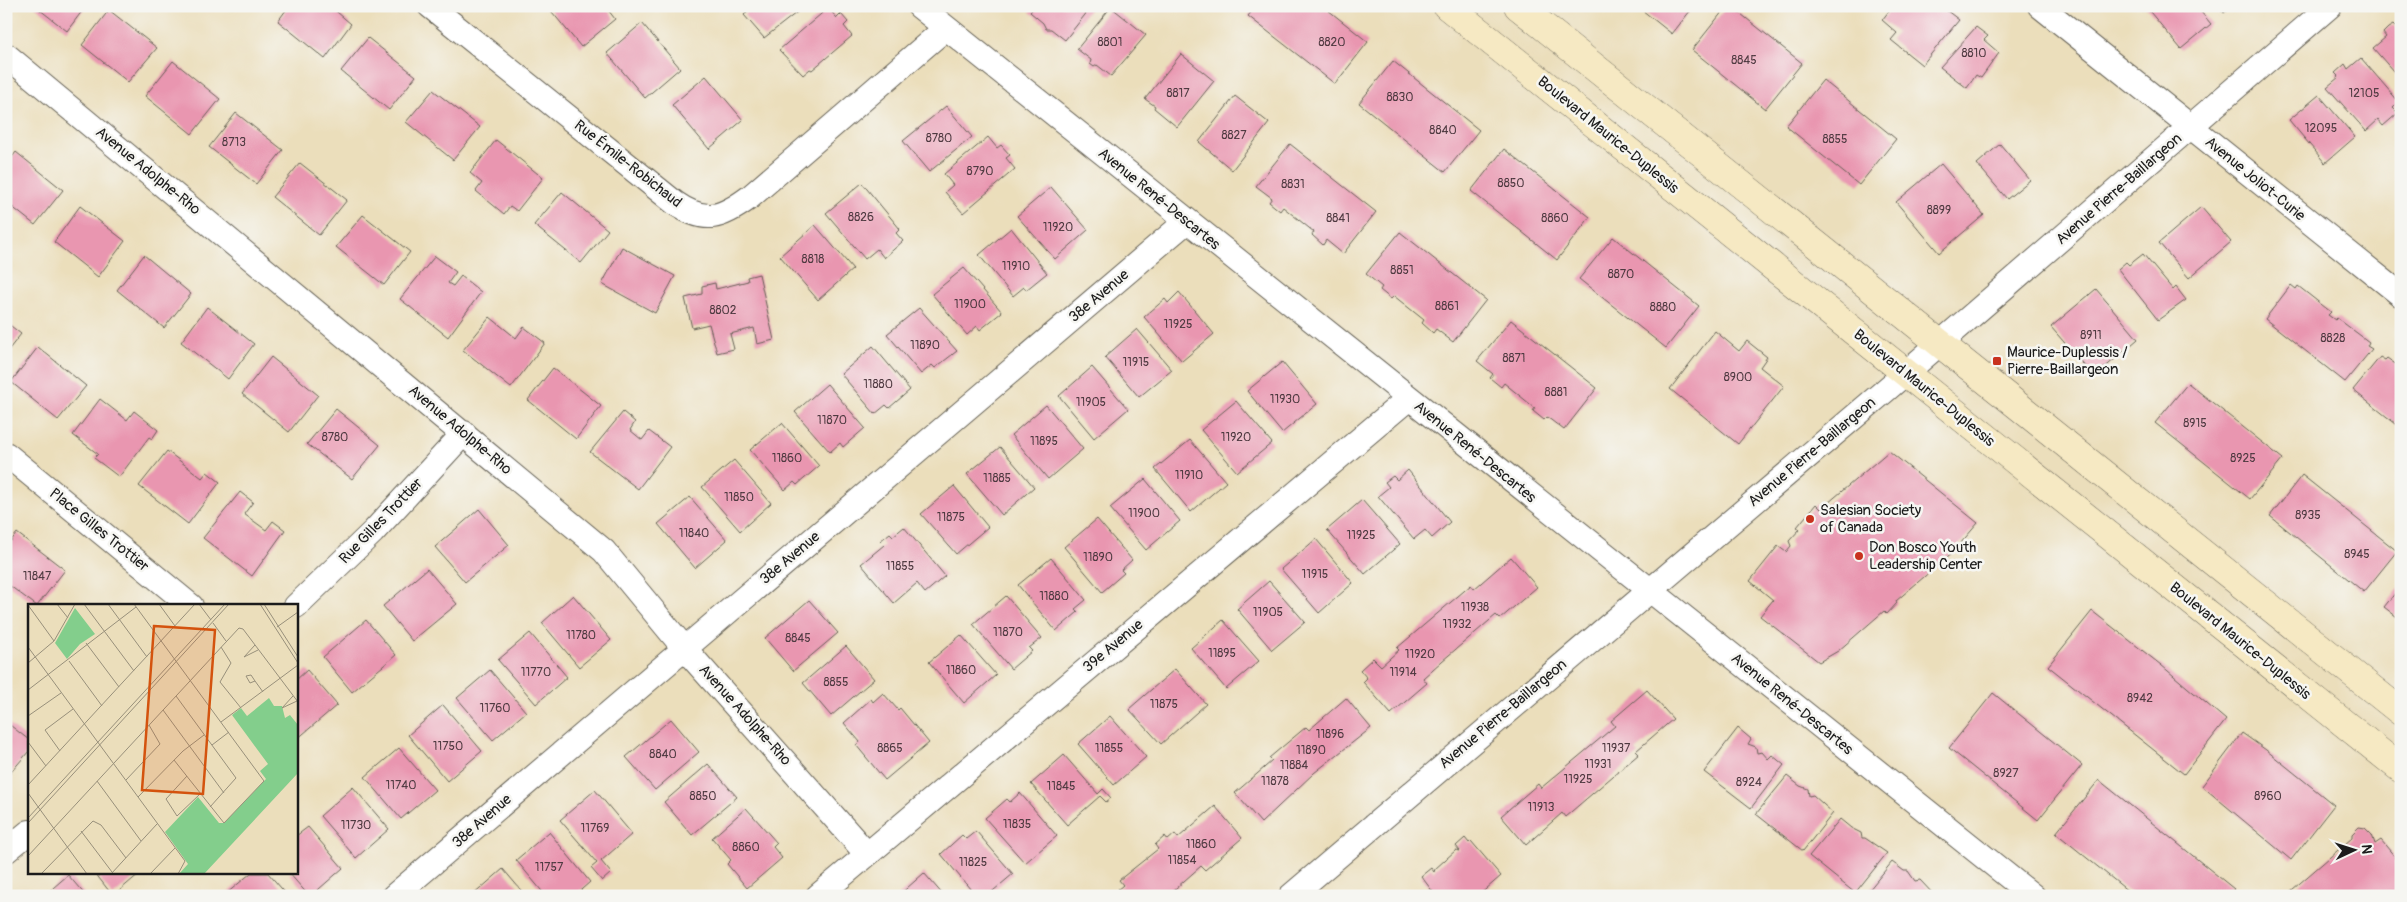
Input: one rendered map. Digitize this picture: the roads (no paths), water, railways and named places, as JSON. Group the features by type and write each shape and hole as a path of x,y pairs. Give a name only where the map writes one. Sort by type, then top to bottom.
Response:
{"street":[{"name":"Rue Émile-Robichaud","path":"430,6 675,203 691,214 710,216 731,211 750,197 946,28"},
{"name":"Avenue René-Descartes","path":"918,6 2033,896"},
{"name":"Boulevard Maurice-Duplessis","path":"1447,6 2401,769"},
{"path":"1518,6 2401,712"},
{"name":"Avenue Joliot-Curie","path":"2040,6 2401,295"},
{"name":"Avenue Pierre-Baillargeon","path":"1291,896 1649,589 1939,344 2330,6"},
{"name":"Avenue Adolphe-Rho","path":"6,54 464,433 604,552 684,648 866,853"},
{"name":"38e Avenue","path":"394,896 1187,221"},
{"name":"39e Avenue","path":"818,896 866,853 1409,398"},
{"name":"Rue Gilles Trottier","path":"298,604 373,532 464,433"},
{"name":"Place Gilles Trottier","path":"6,454 189,604"},
{"path":"6,852 28,833"}],"place":[{"name":"Maurice-Duplessis / Pierre-Baillargeon","path":"1997,361"},
{"name":"Salesian Society of Canada","path":"1810,519"},
{"name":"Don Bosco Youth Leadership Center","path":"1859,556"}]}
